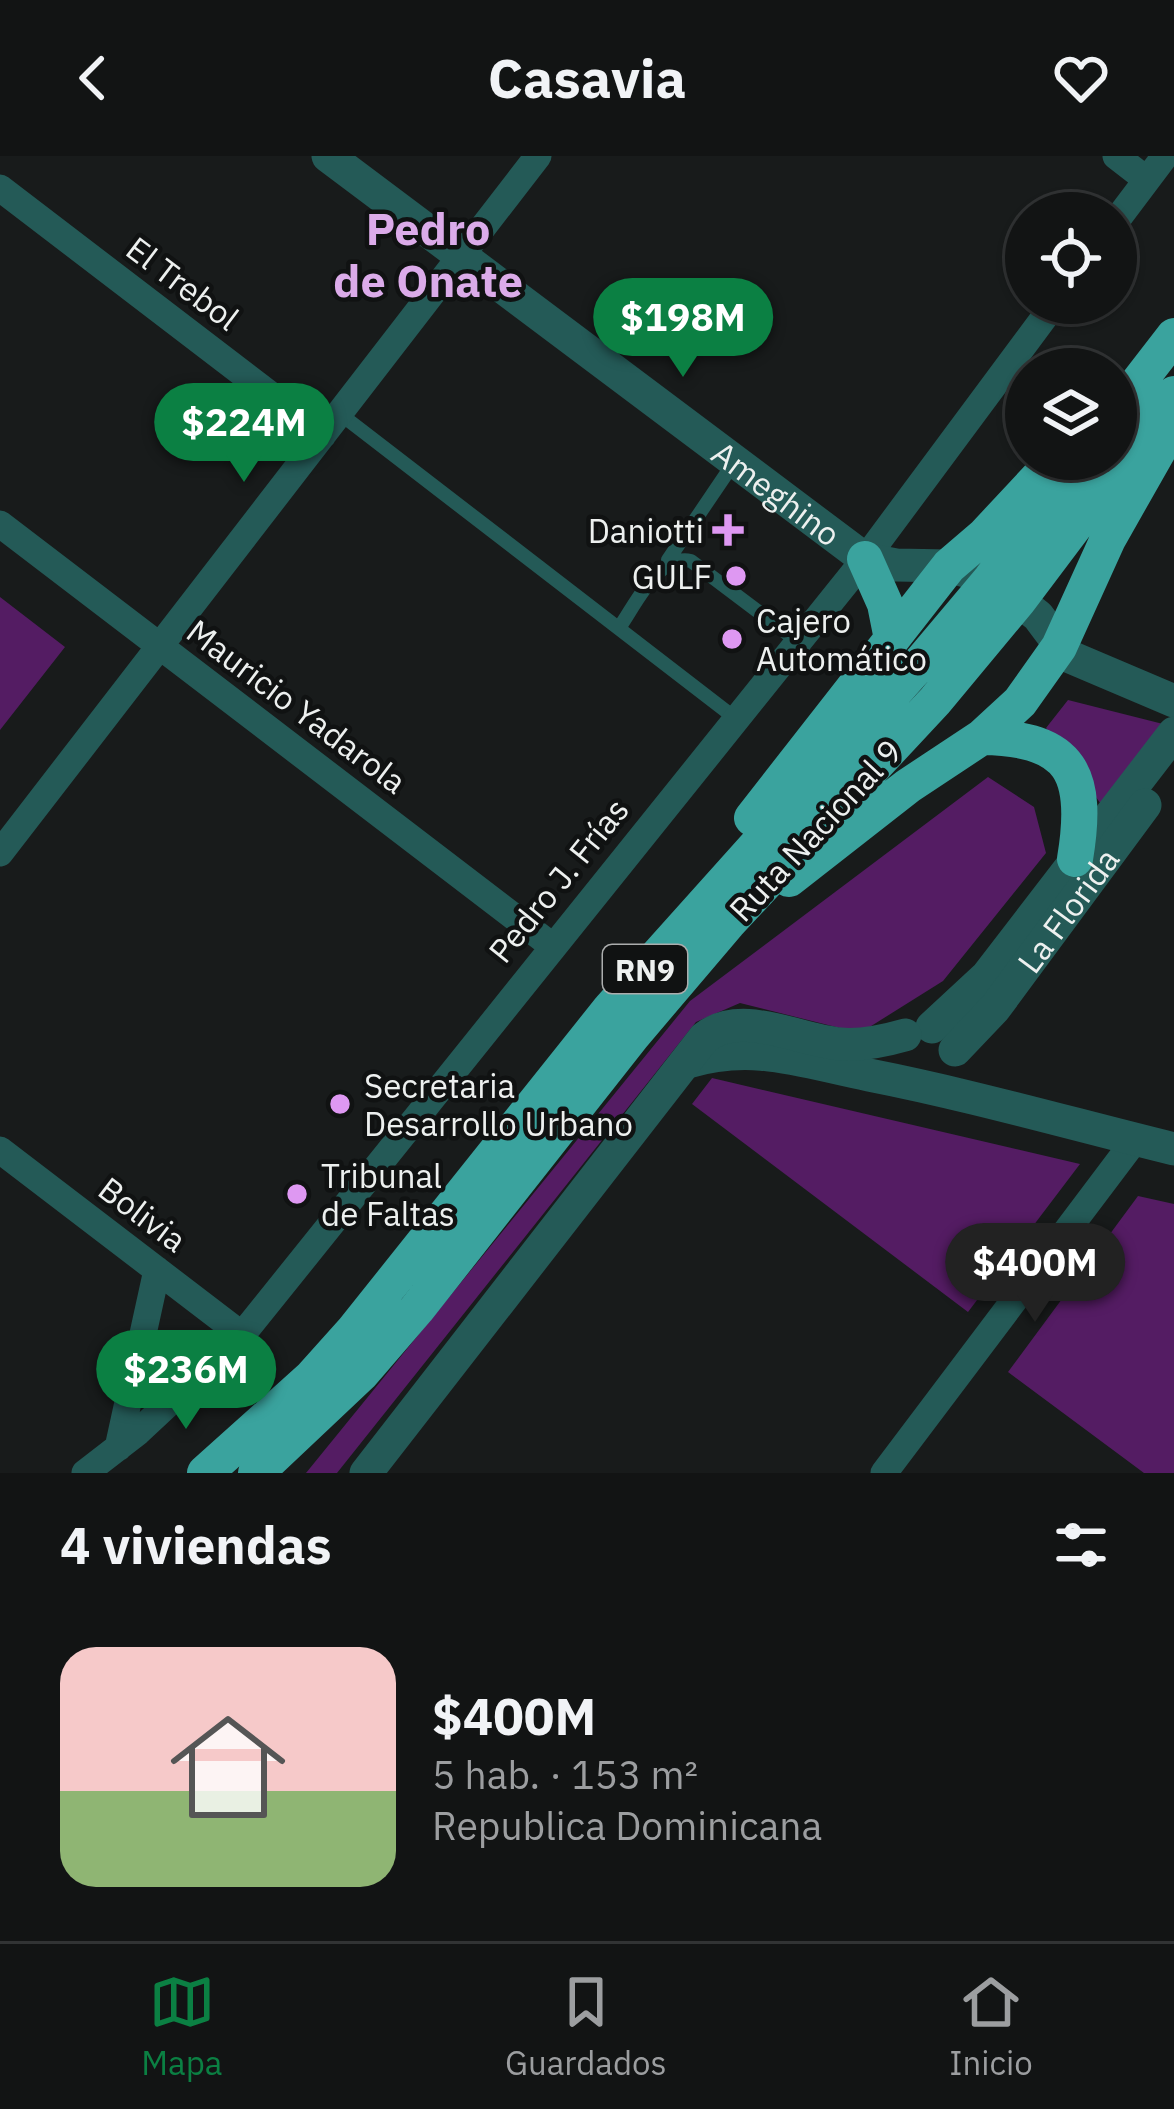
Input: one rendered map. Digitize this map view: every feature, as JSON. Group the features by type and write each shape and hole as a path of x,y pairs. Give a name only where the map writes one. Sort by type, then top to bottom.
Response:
{"highway":[{"path":"1137,381 1174,335"},
{"name":"Ruta Nacional 9","path":"1005,590 1174,394"},
{"name":"RN9","path":"716,912 840,843 908,787 982,737 1020,702 1059,647 1108,539 1174,422"},
{"name":"RN9","path":"716,912 743,830 950,566 1036,480"},
{"name":"Ruta Nacional 9","path":"205,1473 311,1378 354,1330 610,1009 935,701 1068,480"},
{"path":"865,559 886,604 892,639"},
{"path":"982,737 1025,740 1045,747 1074,776 1081,793 1082,819 1075,859"},
{"name":"Ruta Nacional 9","path":"256,1473 308,1427 417,1310 716,912"},
{"path":"274,1473 308,1427"}],"street":[{"name":"Ameghino","path":"328,156 865,559 950,566 1005,590"},
{"path":"0,853 538,156"},
{"path":"1116,156 1147,180"},
{"path":"1137,193 1165,156"},
{"name":"El Trebol","path":"0,188 331,424"},
{"name":"Pedro J. Frías","path":"85,1473 242,1335 865,559 1039,324"},
{"name":"Mauricio Yadarola","path":"0,524 551,945"},
{"path":"1005,590 1038,616 1059,647 1083,664 1174,701"},
{"path":"921,1083 898,1060 937,1043 1174,733"},
{"name":"La Florida","path":"937,1043 995,1008 1174,766"},
{"path":"366,1473 712,1031 736,1025 848,1045 937,1043 1002,1106"},
{"path":"921,1083 948,1076 937,1043"},
{"path":"688,1062 729,1052 766,1052 921,1083 1174,1149"},
{"path":"884,1473 1135,1140"},
{"name":"Bolivia","path":"0,1150 242,1335"},
{"path":"118,1448 157,1270"}],"lane":[{"path":"331,424 619,628 735,718"},
{"path":"619,628 734,462"},
{"path":"665,564 677,558 691,561 797,641"}],"shaded area":[{"path":"0,597 65,647 0,730"},
{"path":"1068,700 1167,725 1106,811 1046,728"},
{"path":"988,777 1034,807 1046,853 943,981 860,1033 740,1003 696,1022 337,1473 306,1473 690,1001"},
{"path":"712,1078 1080,1164 968,1312 692,1104"},
{"path":"1138,1196 1174,1204 1174,1473 1144,1473 1008,1372"}],"place":[{"name":"Daniotti","path":"728,530"},
{"name":"GULF","path":"736,576"},
{"name":"Cajero Automático","path":"732,639"},
{"name":"Secretaria Desarrollo Urbano","path":"340,1104"},
{"name":"Tribunal de Faltas","path":"297,1194"}],"district":[{"name":"Pedro de Onate","path":"428,254"}]}
